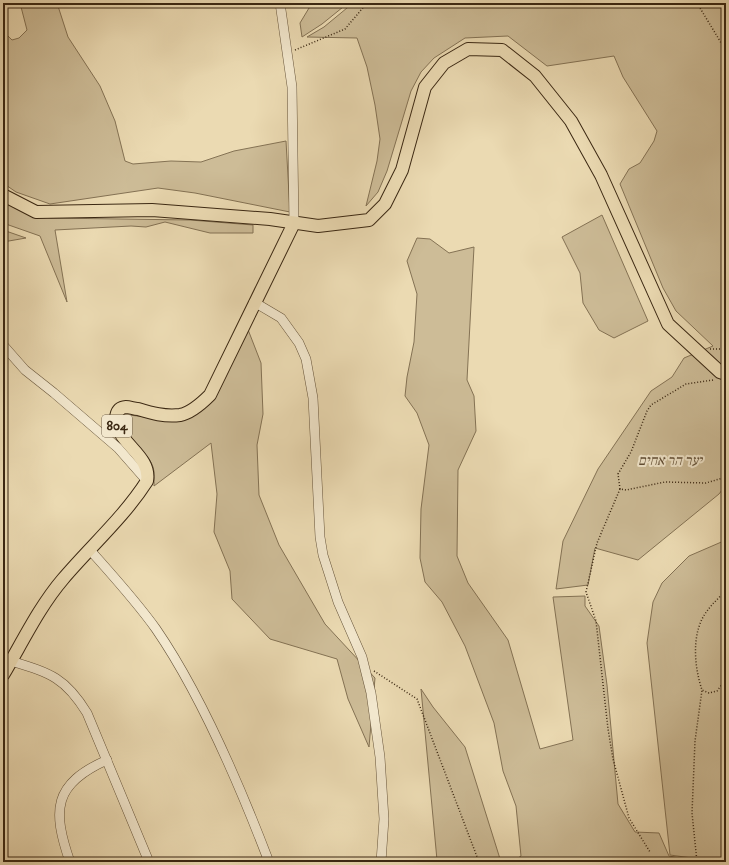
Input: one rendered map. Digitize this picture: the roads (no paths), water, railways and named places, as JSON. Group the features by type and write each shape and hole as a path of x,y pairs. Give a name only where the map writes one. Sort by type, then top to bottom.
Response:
{"main road":[{"path":"3,196 36,212 152,210 270,218 294,224 318,226 369,220 385,204 402,170 425,87 439,69 444,63 468,49 502,50 535,76 571,121 601,175 668,324 723,373"},
{"name":"804","path":"147,481 148,475 144,463 119,431 116,420 118,411 121,408 129,407 165,415 181,414 204,401 217,384 254,302 294,224"},
{"path":"3,675 35,619 63,579 90,550 147,481"}],"street":[{"path":"280,3 292,87 294,224"},
{"path":"254,302 280,318 299,343 306,359 313,398 320,537 323,555 338,602 364,665 371,693 380,757 384,819 381,862"},
{"path":"3,344 25,370 118,448 147,481"},
{"path":"90,550 135,601 157,631 183,674 216,738 269,862"},
{"path":"11,661 45,671 65,683 76,696 87,713 149,862"},
{"path":"70,862 60,829 59,811 63,797 70,784 80,774 107,760"}],"park label":[{"name":"יער הר אחים","path":"670,461"}]}
